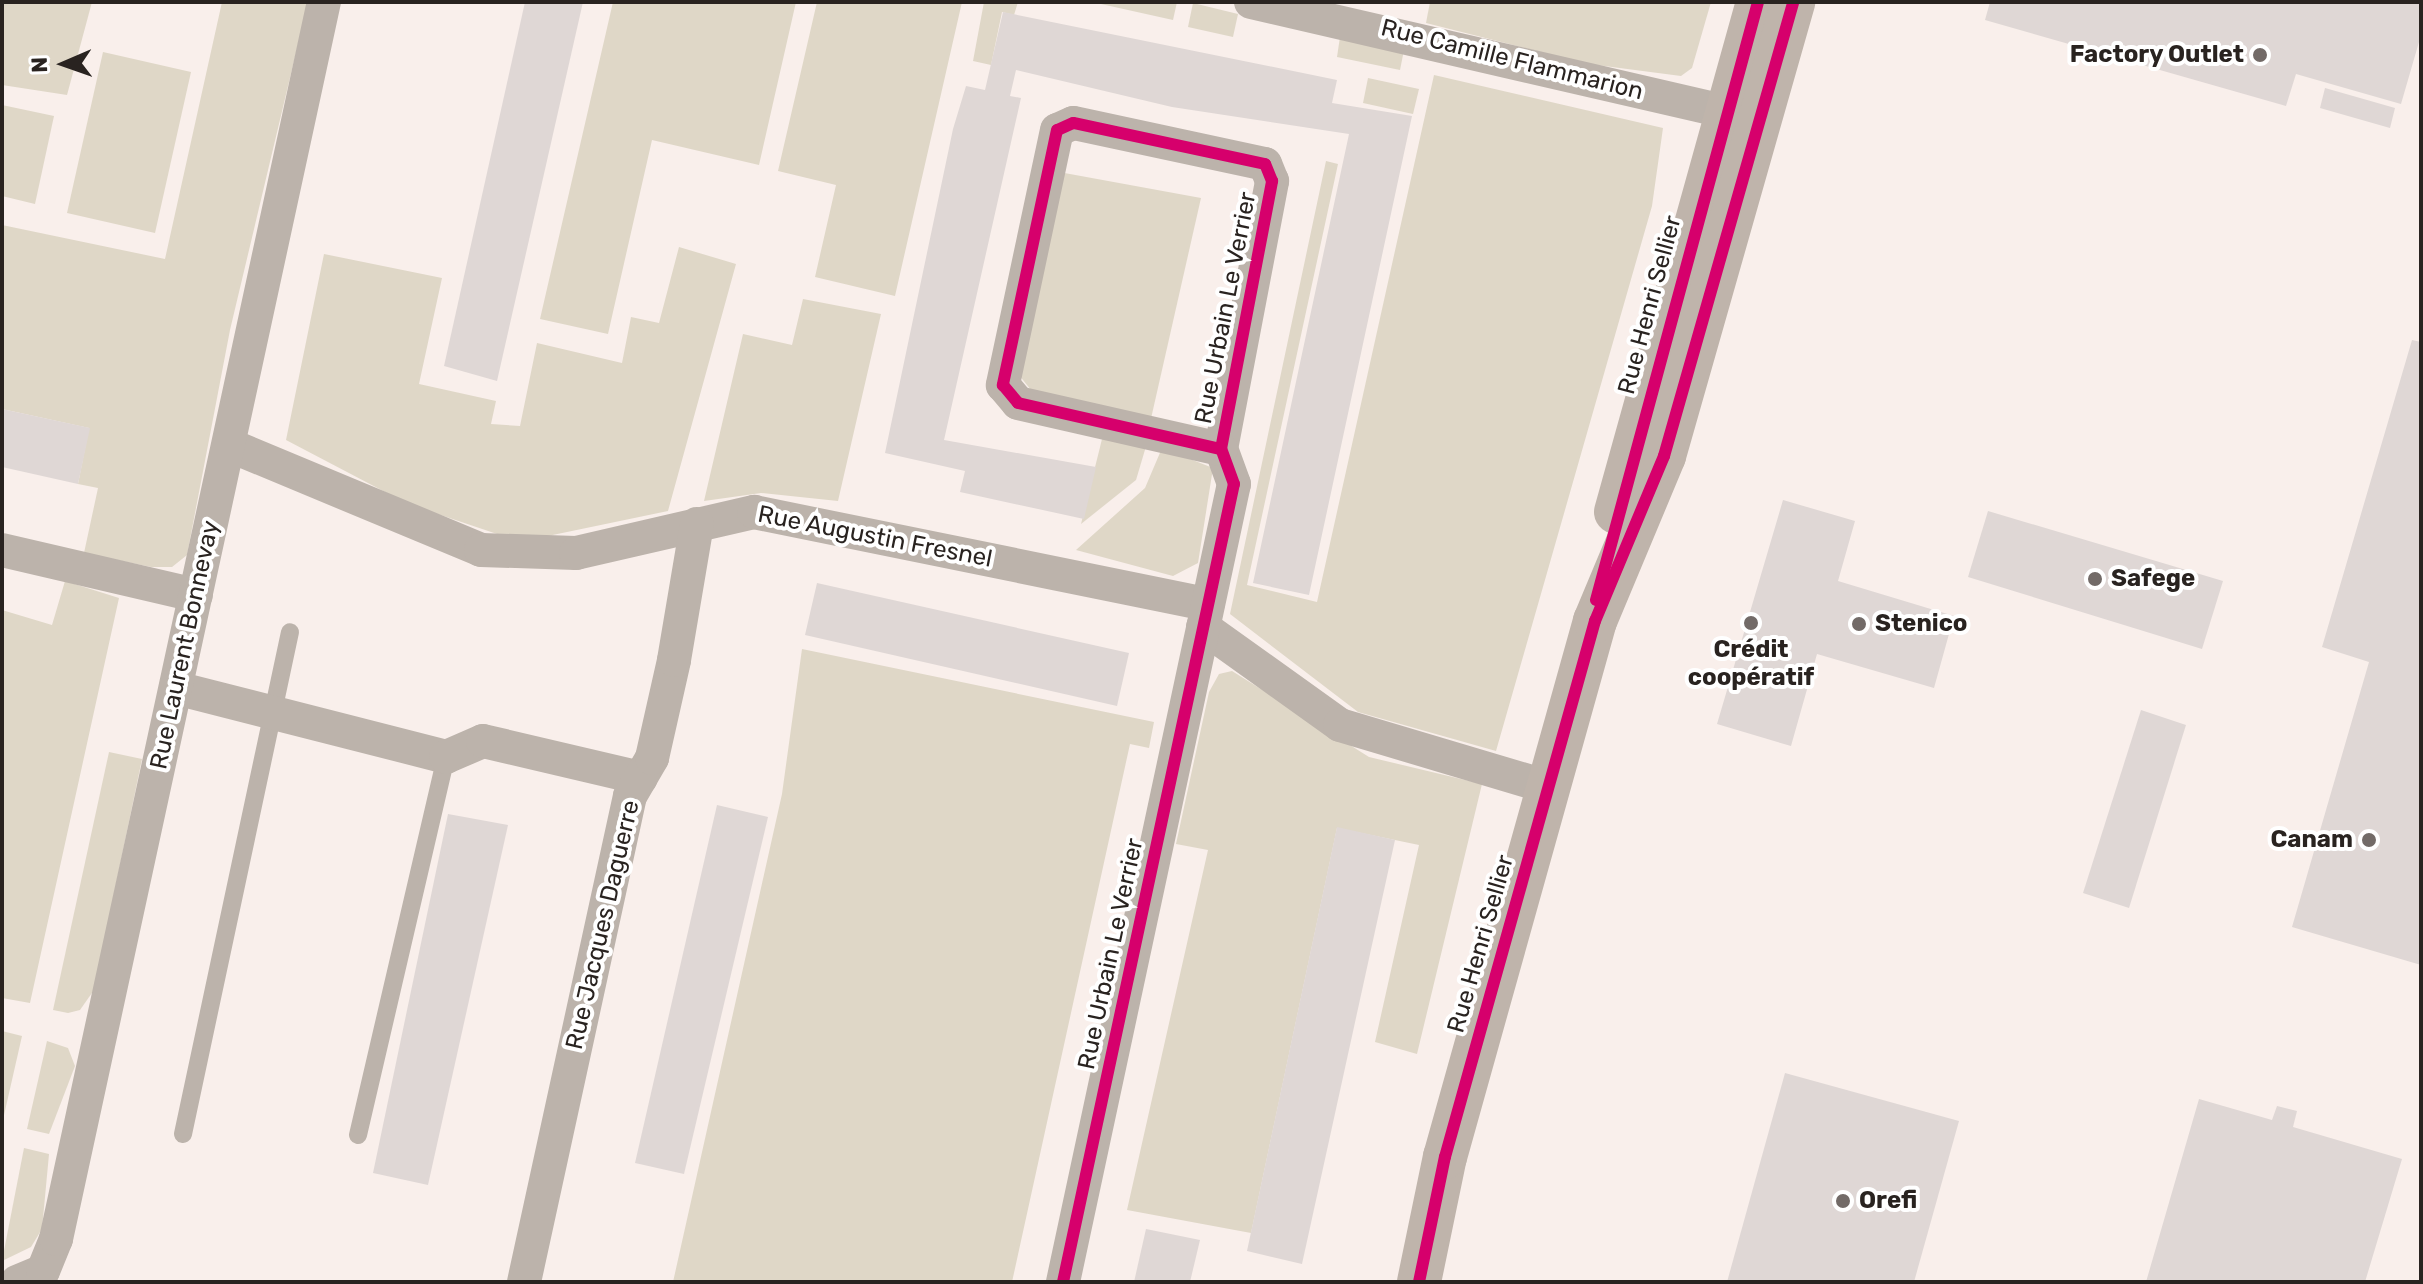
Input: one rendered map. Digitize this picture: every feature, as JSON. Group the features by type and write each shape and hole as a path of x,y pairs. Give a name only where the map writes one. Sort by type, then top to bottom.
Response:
{"main road":[{"name":"Rue Henri Sellier","path":"1595,621 1598,580 1758,2"},
{"name":"Rue Henri Sellier","path":"1419,1282 1445,1157 1595,621 1664,456 1793,2"},
{"name":"Rue Henri Sellier","path":"1390,1282 1445,1157"}],"street":[{"name":"Rue Laurent Bonnevay","path":"26,1282 51,1260 56,1239 324,2"},
{"name":"Rue Camille Flammarion","path":"1251,2 1388,15 1726,112"},
{"name":"Rue Urbain Le Verrier","path":"1063,1282 1234,484 1221,449 1272,181 1265,164 1073,123 1057,130 1003,385 1018,403 1221,449"},
{"name":"Rue Augustin Fresnel","path":"229,445 481,550 576,553 697,524 779,514 1205,616 1340,725 1548,787"},
{"name":"Rue Jacques Daguerre","path":"524,1282 630,796 641,778 674,660 697,524"},
{"path":"2,550 196,595"},
{"path":"176,688 446,757 483,741 641,778"}],"lane":[{"path":"183,1134 290,632"},
{"path":"358,1135 446,757"}],"shaded area":[{"path":"2,2 92,2 67,95 2,85"},
{"path":"222,2 308,2 230,330 187,555 172,567 151,567 84,553 98,488 78,484 89,428 2,409 2,225 165,259"},
{"path":"613,2 796,2 759,165 652,140 608,334 540,319"},
{"path":"817,2 962,2 895,296 815,277 836,185 778,171"},
{"path":"984,2 1018,2 1014,15 1002,12 991,65 973,61"},
{"path":"1092,2 1177,2 1173,20"},
{"path":"1430,2 1711,2 1692,68 1681,76 1589,64 1426,23"},
{"path":"1193,3 1238,14 1233,37 1188,27"},
{"path":"1340,37 1404,50 1400,70 1337,57"},
{"path":"103,52 191,72 155,233 67,213"},
{"path":"1434,75 1663,128 1652,206 1496,751 1358,712 1230,614 1326,161 1338,164 1247,585 1317,602"},
{"path":"1368,78 1419,89 1413,114 1363,103"},
{"path":"2,105 54,116 35,204 2,196"},
{"path":"1059,172 1201,198 1150,423 1031,390 1019,375"},
{"path":"679,247 736,264 668,511 543,537 503,536 408,504 286,440 324,254 442,278 419,384 496,401 491,424 520,426 537,343 622,363 631,317 659,323"},
{"path":"803,299 881,314 838,501 761,493 704,501 743,334 792,345"},
{"path":"1103,435 1147,443 1136,480 1081,524"},
{"path":"1162,448 1213,468 1198,563 1173,576 1076,550 1145,488"},
{"path":"65,581 119,598 30,1003 2,998 2,610 52,625"},
{"path":"802,649 1154,722 1149,748 1130,744 1012,1282 673,1282 782,794"},
{"path":"1232,671 1369,757 1482,784 1417,1054 1375,1042 1419,845 1337,828 1251,1233 1127,1210 1208,850 1176,844 1209,692 1219,674"},
{"path":"109,752 142,759 94,990 80,1010 68,1013 53,1010"},
{"path":"2,1031 22,1036 2,1124"},
{"path":"47,1041 68,1048 75,1066 49,1134 27,1129"},
{"path":"24,1148 49,1154 42,1229 31,1247 2,1261"}],"building":[{"path":"525,2 583,2 497,381 444,366"},
{"name":"Factory Outlet","path":"1990,2 2421,2 2421,35 2401,104 2296,74 2286,106 1985,20"},
{"path":"1003,12 1337,80 1332,103 1412,116 1309,595 1253,583 1349,134 1172,107 1016,70 1010,96 1021,98 944,440 1096,467 1084,519 960,492 965,471 885,453 953,129 966,86 985,90"},
{"path":"2325,88 2395,108 2390,128 2320,108"},
{"path":"2412,340 2421,342 2421,965 2292,927 2369,662 2322,647"},
{"path":"2,409 90,428 78,484 2,467"},
{"name":"Stenico","path":"1783,500 1855,521 1838,581 1954,616 1934,688 1817,654 1791,746 1717,724"},
{"name":"Safege","path":"1988,511 2223,581 2202,649 1968,577"},
{"path":"817,583 1129,653 1117,706 805,635"},
{"path":"2141,710 2186,725 2129,908 2083,893"},
{"path":"717,805 768,817 684,1174 635,1163"},
{"path":"448,814 508,825 428,1185 373,1173"},
{"path":"1337,827 1395,840 1302,1264 1247,1251"},
{"name":"Orefi","path":"1785,1073 1959,1121 1914,1282 1727,1282"},
{"path":"2199,1099 2272,1120 2277,1106 2297,1111 2293,1127 2402,1159 2365,1282 2146,1282"},
{"path":"1146,1229 1200,1240 1190,1282 1134,1282"}],"cycle path":[{"path":"1596,600 1758,2"},
{"path":"1419,1282 1445,1157 1595,621 1664,456 1793,2"},
{"path":"1063,1282 1234,484 1221,449 1272,181 1265,164 1073,123 1057,130 1003,385 1018,403 1221,449"}],"place":[{"name":"Factory Outlet","path":"2260,55"},
{"name":"Safege","path":"2095,579"},
{"name":"Crédit coopératif","path":"1751,623"},
{"name":"Stenico","path":"1859,624"},
{"name":"Canam","path":"2369,840"},
{"name":"Orefi","path":"1843,1201"}]}
